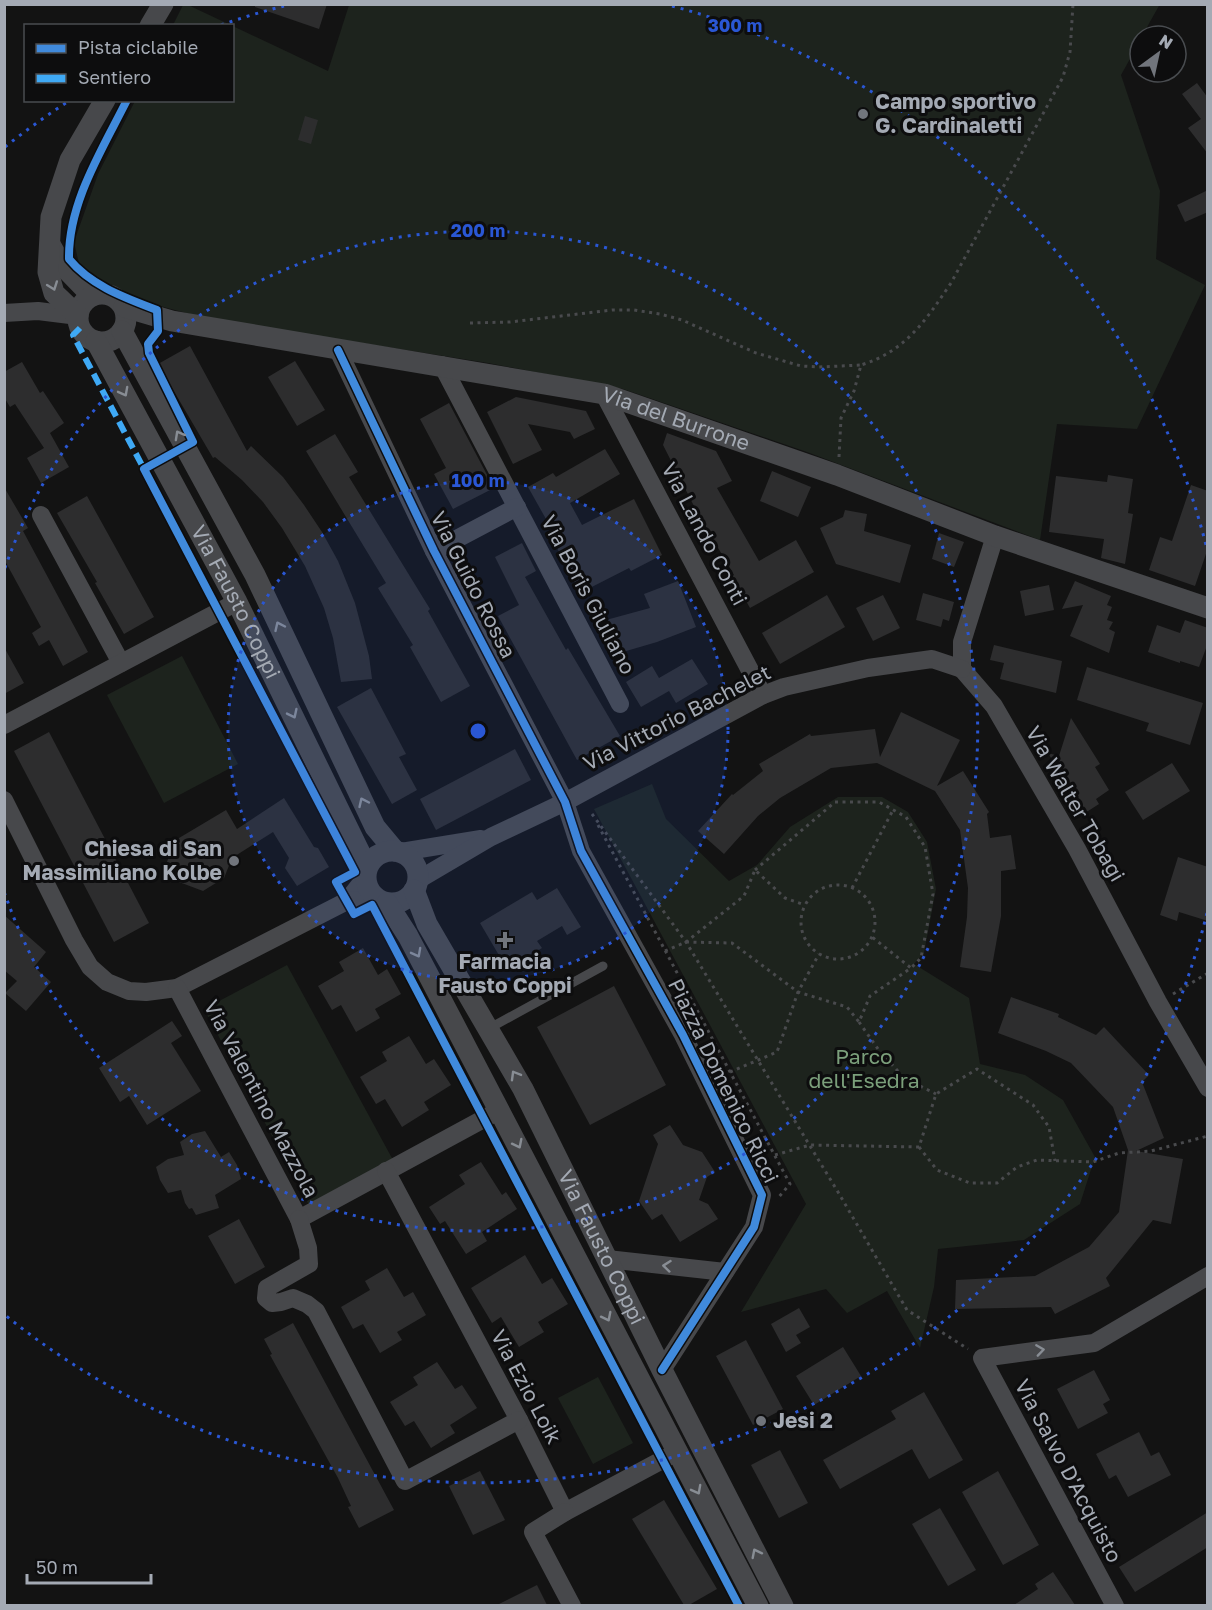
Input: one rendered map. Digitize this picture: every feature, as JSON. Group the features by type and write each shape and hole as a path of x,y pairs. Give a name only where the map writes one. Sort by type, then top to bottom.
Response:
{"street":[{"path":"151,24 163,4"},
{"path":"78,316 54,293 48,272 51,217 70,160 104,102"},
{"path":"51,246 61,264 92,296"},
{"path":"99,293 114,296 124,307 126,319 122,331 111,340 96,341 80,328 78,316 82,304 92,296 99,293"},
{"name":"Via del Burrone","path":"124,307 172,321 604,394 837,475 995,537 1208,608"},
{"path":"4,313 38,310 78,316"},
{"name":"Via Fausto Coppi","path":"122,331 255,574 375,827 398,851 414,863 416,885 428,924 523,1089 662,1370 783,1605"},
{"name":"Via Fausto Coppi","path":"96,341 237,602 366,872 371,893 382,901 408,936 758,1605"},
{"name":"Via Guido Rossa","path":"338,350 434,550 564,802"},
{"name":"Via Boris Giuliano","path":"442,365 620,704"},
{"name":"Via Lando Conti","path":"604,394 763,695"},
{"name":"Via Boris Giuliano","path":"434,550 517,507"},
{"path":"41,515 121,663"},
{"path":"962,669 962,642 995,537"},
{"path":"4,725 237,602"},
{"name":"Via Vittorio Bachelet","path":"416,885 491,837 564,802 763,695 784,687 868,668 932,659 962,669"},
{"name":"Via Walter Tobagi","path":"962,669 1000,716 1077,849 1158,1002 1208,1088"},
{"path":"4,800 74,940 90,967 107,982 129,991 146,992 177,988 347,900 378,854 398,851"},
{"name":"Piazza Domenico Ricci","path":"564,802 581,851 682,1035 762,1195 754,1227 662,1370"},
{"name":"Via Vittorio Bachelet","path":"398,851 491,837"},
{"path":"347,900 402,901 416,885"},
{"name":"Via Valentino Mazzola","path":"177,988 298,1219 500,1110"},
{"name":"Via Ezio Loik","path":"386,1171 519,1420 565,1512"},
{"path":"298,1219 308,1248 309,1264 267,1288 266,1298 272,1303 293,1298 316,1311 405,1481 519,1420"},
{"path":"607,1259 725,1272"},
{"path":"982,1358 1094,1343 1208,1276"},
{"name":"Via Salvo D'Acquisto","path":"982,1358 1114,1605"},
{"path":"572,1605 533,1532 565,1512 677,1452"}],"lane":[{"path":"488,1029 603,966"}],"path":[{"path":"470,323 510,322 612,310 634,310 682,320 756,353 801,366 819,368 861,365 879,360 905,341 932,310 951,283 1063,77 1070,52 1073,4"},
{"path":"837,475 841,418 854,391 861,365"},
{"path":"665,951 686,942 744,896 754,870 835,802 879,802 906,816 925,847 933,894 921,958 911,968 870,996 859,1022"},
{"path":"852,888 893,810"},
{"path":"776,1201 790,1184 592,814 686,942 907,1310 982,1358"},
{"path":"754,870 786,898 804,904"},
{"path":"831,885 852,888 870,903 875,926 872,938 865,948 849,957 831,958 819,954 804,938 801,927 804,904 820,889 831,885"},
{"path":"872,938 911,968"},
{"path":"686,942 732,943 798,992 847,1007 878,1049 904,1078 936,1094"},
{"path":"730,1072 777,1052 798,992 819,954"},
{"path":"1158,1002 1208,973"},
{"path":"919,1147 936,1094 977,1069 1033,1105 1049,1127 1056,1161"},
{"path":"919,1147 937,1170 970,1183 997,1183 1017,1167 1037,1160 1093,1162 1119,1153 1151,1151 1208,1136"},
{"path":"775,1155 810,1146 919,1147"}],"green space":[{"path":"1160,4 1149,24 1128,24 1128,62 1121,75 1160,191 1156,259 1205,285 1137,429 1057,424 1040,540 807,452 623,389 488,363 209,319 156,305 108,285 80,268 74,242 98,174 134,102 234,102 234,27 328,71 349,5"},
{"path":"183,5 188,5 228,24 174,24"},
{"path":"182,656 238,764 164,803 107,695"},
{"name":"Parco dell'Esedra","path":"652,784 666,819 729,881 757,865 790,827 838,797 882,797 908,812 927,842 936,889 924,953 914,964 969,998 980,1064 1025,1075 1063,1100 1095,1157 1080,1204 1024,1240 938,1249 934,1287 920,1348 887,1291 847,1313 826,1289 741,1312 806,1204 594,809"},
{"path":"287,965 393,1160 309,1205 204,1009"},
{"path":"598,1377 633,1443 593,1464 558,1398"}],"building":[{"path":"255,4 327,4 319,29 255,7"},
{"path":"1197,83 1208,98 1208,154 1188,128 1201,119 1182,94"},
{"path":"305,116 318,120 311,144 298,140"},
{"path":"1208,190 1208,212 1185,222 1177,205"},
{"path":"190,346 247,451 251,446 283,477 322,532 338,561 355,603 369,656 372,679 341,682 333,638 324,608 305,566 263,502 242,480 215,457 213,458 158,364"},
{"path":"295,361 325,410 297,426 268,377"},
{"path":"22,362 40,393 43,391 64,423 50,433 69,467 41,483 27,458 44,448 15,404 10,407 4,397 4,372"},
{"path":"516,397 586,411 595,429 574,439 570,432 528,424 542,450 513,464 487,412"},
{"path":"449,403 494,488 453,509 434,474 446,468 420,419"},
{"path":"667,433 716,451 732,481 717,488 759,561 796,540 814,572 750,608 663,445"},
{"path":"335,434 358,472 349,477 430,609 428,611 470,686 441,702 410,647 413,645 378,588 386,583 306,451"},
{"path":"605,449 620,474 570,503 582,525 634,499 662,555 631,571 629,568 580,593 556,546 560,544 528,487 553,473 556,477"},
{"path":"772,471 811,487 798,517 760,501"},
{"path":"1108,475 1133,479 1128,513 1133,514 1125,564 1101,558 1104,539 1049,532 1056,476 1107,482"},
{"path":"1191,485 1208,491 1208,548 1195,586 1149,570 1160,537 1172,541"},
{"path":"4,487 28,528 23,531 88,652 63,666 49,640 39,646 32,633 41,627 4,559"},
{"path":"87,496 154,617 124,634 57,513"},
{"path":"845,510 867,514 864,531 911,545 900,583 836,564 820,528 843,517"},
{"path":"939,533 964,542 954,567 932,559"},
{"path":"522,543 536,571 525,577 566,650 568,648 620,736 577,760 498,616 519,605 495,557"},
{"path":"678,581 696,627 616,654 606,620 650,608 644,594"},
{"path":"1075,581 1111,596 1107,605 1112,607 1107,620 1113,622 1109,629 1115,632 1109,653 1070,636 1083,605 1062,609"},
{"path":"1049,585 1054,610 1025,616 1020,591"},
{"path":"923,593 954,602 949,621 943,619 941,627 916,620"},
{"path":"827,595 845,627 780,664 762,633"},
{"path":"883,595 900,628 873,641 856,608"},
{"path":"1185,620 1208,628 1208,643 1199,667 1148,652 1157,625 1180,633"},
{"path":"994,645 1062,661 1056,693 1000,679 1004,663 990,660"},
{"path":"4,647 24,683 4,694"},
{"path":"692,659 708,684 676,703 669,691 641,707 626,682 652,666 659,678"},
{"path":"1087,667 1203,703 1190,745 1146,731 1149,723 1077,700"},
{"path":"371,688 406,754 399,757 417,790 392,804 337,707"},
{"path":"901,712 960,740 937,786 963,771 989,812 987,814 990,838 1011,835 1016,869 1001,871 1001,916 991,972 960,967 967,917 968,888 960,830 935,791 877,763 831,768 780,798 758,816 724,854 698,831 732,794 763,771 759,764 810,734 811,736 875,729 880,757"},
{"path":"1071,718 1100,764 1095,767 1109,790 1096,799 1099,804 1085,813 1048,753 1059,756"},
{"path":"49,732 149,923 114,942 14,751"},
{"path":"515,749 531,780 436,830 420,799"},
{"path":"1172,763 1190,791 1143,820 1125,792"},
{"path":"284,798 329,867 297,886 285,868 289,858 273,832 232,858 224,878 203,891 179,882 167,862 174,841 226,810 237,829"},
{"path":"1178,857 1208,867 1208,921 1179,912 1177,921 1160,915"},
{"path":"557,888 581,927 567,935 562,926 537,941 542,948 507,969 480,923 532,892 537,900"},
{"path":"4,915 46,952 34,967 51,982 26,1011 5,993 17,981 4,970"},
{"path":"363,948 378,975 387,969 401,994 375,1009 380,1018 356,1032 341,1005 332,1010 318,986 344,971 339,962"},
{"path":"614,986 666,1085 590,1125 537,1027"},
{"path":"1011,997 1059,1014 1058,1017 1096,1035 1104,1027 1149,1075 1142,1082 1164,1138 1136,1151 1183,1159 1171,1224 1153,1220 1106,1278 1110,1286 1055,1314 1051,1307 955,1309 956,1280 1035,1276 1089,1247 1119,1212 1128,1150 1113,1107 1071,1063 998,1033"},
{"path":"172,1021 182,1036 171,1043 201,1091 147,1125 129,1096 120,1102 99,1068"},
{"path":"409,1036 426,1064 434,1059 451,1085 424,1102 429,1110 402,1127 385,1099 376,1104 360,1077 387,1061 382,1052"},
{"path":"670,1125 683,1145 702,1152 715,1172 707,1177 699,1200 708,1204 718,1219 680,1242 662,1214 652,1220 639,1201 658,1144 653,1135"},
{"path":"205,1131 221,1157 229,1152 237,1165 241,1179 215,1195 219,1208 196,1215 185,1203 181,1190 168,1193 160,1180 156,1167 168,1159 184,1155 180,1142 192,1134"},
{"path":"481,1162 502,1195 506,1192 517,1209 482,1232 487,1241 466,1254 445,1221 440,1224 429,1207 465,1184 459,1175"},
{"path":"239,1219 265,1267 235,1284 208,1236"},
{"path":"525,1255 542,1284 552,1278 568,1304 538,1322 544,1332 519,1347 501,1317 492,1323 471,1288"},
{"path":"387,1268 404,1297 413,1292 426,1315 397,1332 402,1340 380,1353 363,1324 353,1329 341,1307 370,1290 365,1281"},
{"path":"799,1308 810,1327 796,1335 801,1343 786,1352 771,1324"},
{"path":"293,1323 394,1510 359,1528 348,1507 351,1506 338,1478 270,1355 272,1354 264,1339"},
{"path":"746,1340 783,1409 753,1425 716,1356"},
{"path":"843,1347 861,1376 814,1405 796,1376"},
{"path":"437,1362 455,1389 462,1385 477,1408 450,1425 455,1433 431,1448 414,1421 405,1426 390,1402 418,1385 413,1377"},
{"path":"1094,1370 1110,1400 1103,1404 1108,1413 1078,1429 1057,1389"},
{"path":"924,1392 963,1460 929,1479 912,1449 840,1489 823,1460 896,1419 891,1411"},
{"path":"1139,1432 1151,1456 1159,1452 1171,1475 1128,1497 1116,1475 1109,1479 1096,1454"},
{"path":"780,1450 808,1503 779,1518 751,1465"},
{"path":"480,1471 505,1520 473,1535 449,1486"},
{"path":"998,1471 1039,1545 1003,1565 962,1492"},
{"path":"664,1500 717,1589 689,1605 684,1605 632,1519"},
{"path":"940,1508 976,1570 948,1586 912,1524"},
{"path":"1208,1512 1208,1547 1135,1592 1119,1567"},
{"path":"1053,1572 1075,1605 1014,1605 1038,1589 1035,1584"},
{"path":"537,1585 547,1605 497,1605"}],"marked path":[{"path":"80,328 73,335 144,469"}],"cycle path":[{"path":"126,102 80,197 70,238 69,259 98,284 157,310 158,331 148,344 149,353 193,442 144,469 355,872 336,882 354,914 372,905 739,1606"},
{"path":"338,350 434,551 565,802 581,851 683,1035 762,1195 754,1227 662,1370"}],"place":[{"name":"Campo sportivo G. Cardinaletti","path":"863,114"},
{"name":"Chiesa di San Massimiliano Kolbe","path":"234,861"},
{"name":"Farmacia Fausto Coppi","path":"505,940"},
{"name":"Jesi 2","path":"761,1421"}]}
